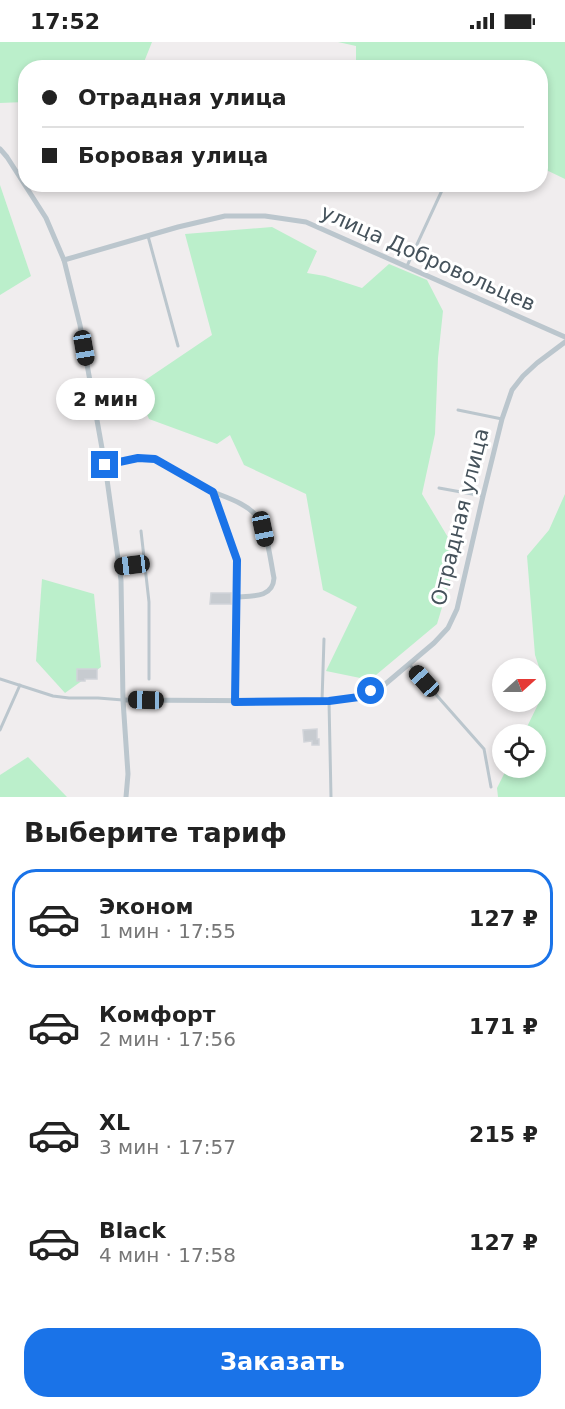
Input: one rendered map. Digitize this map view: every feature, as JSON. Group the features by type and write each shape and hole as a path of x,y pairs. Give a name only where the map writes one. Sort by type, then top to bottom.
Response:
{"street":[{"path":"0,149 18,174"},
{"path":"29,192 46,218 64,260 80,325 105,465 121,580 123,700 128,774 126,797"},
{"name":"улица Добровольцев","path":"64,260 225,216 265,216 306,222 565,337"},
{"name":"Отрадная улица","path":"123,700 326,701 359,697 382,686 434,643 448,628 457,609 502,420 512,390 537,363 565,342"},
{"path":"105,465 138,458 155,459 254,513 263,529 274,578 273,586 266,593 258,596 236,597"},
{"path":"213,492 237,560 235,702"}],"lane":[{"path":"408,266 441,192"},
{"path":"148,236 178,346"},
{"path":"458,410 502,420"},
{"path":"439,488 483,496"},
{"path":"141,531 149,602 149,679"},
{"path":"120,567 145,564"},
{"path":"324,639 332,797"},
{"path":"409,664 484,749 491,787"},
{"path":"0,678 53,696 123,700"},
{"path":"0,730 20,685"}],"green space":[{"path":"0,42 152,42 145,60 18,60 18,102 0,103"},
{"path":"338,42 565,42 565,179 548,171 548,60 356,60 356,46"},
{"path":"0,185 31,276 0,295"},
{"path":"272,227 317,251 307,273 325,276 362,288 389,264 427,280 443,311 438,358 435,434 422,494 458,554 437,624 370,680 326,671 357,607 323,590 306,494 244,465 230,435 217,444 149,419 135,387 212,335 185,234"},
{"path":"565,494 565,797 498,797 497,788 502,778 546,778 546,724 528,724 534,712 546,712 546,658 536,658 535,655 527,556 549,530"},
{"path":"42,579 94,594 101,667 65,693 36,661"},
{"path":"28,757 67,797 0,797 0,775"}],"building":[{"path":"211,593 231,593 231,604 210,604"},
{"path":"77,669 97,669 97,679 77,681"},
{"path":"317,729 319,745 312,745 312,741 304,742 303,730"}],"route":[{"path":"105,465 138,458 155,459 213,492 237,560 235,702 329,701 359,697 371,691"}]}
